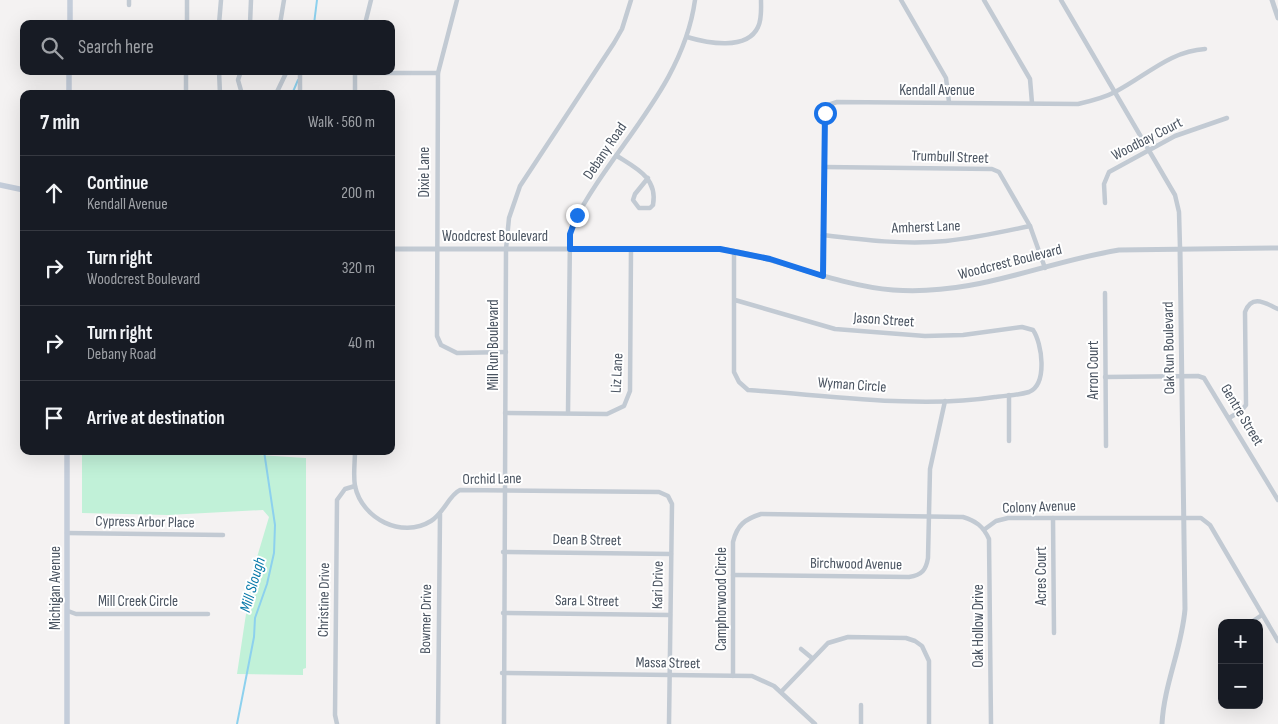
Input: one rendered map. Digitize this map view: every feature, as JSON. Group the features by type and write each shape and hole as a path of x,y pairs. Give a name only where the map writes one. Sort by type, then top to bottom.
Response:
{"main road":[{"path":"70,0 70,20"},
{"path":"69,75 69,90"},
{"path":"0,185 20,189"},
{"name":"Michigan Avenue","path":"67,455 67,724"}],"street":[{"path":"187,0 187,20"},
{"path":"219,20 220,0"},
{"path":"250,20 252,0"},
{"path":"281,20 284,0"},
{"path":"366,20 371,0"},
{"name":"Dixie Lane","path":"458,0 438,73 436,326 441,345 457,353 506,352"},
{"name":"Mill Run Boulevard","path":"504,724 502,673 506,249 508,218 520,186 614,44 622,29 631,0"},
{"name":"Debany Road","path":"568,413 572,224 673,70 687,37 695,0"},
{"path":"687,37 709,42 738,42 755,33 761,18 761,0"},
{"path":"901,0 946,78 949,102"},
{"path":"984,0 1030,79 1032,103"},
{"name":"Oak Run Boulevard","path":"1061,0 1178,203 1185,517 1183,629 1166,693 1162,724"},
{"path":"1272,0 1278,18"},
{"name":"Kendall Avenue","path":"823,276 825,113 828,105 837,102 1078,104 1115,92 1177,54 1190,50 1206,49"},
{"path":"395,72 438,73"},
{"path":"186,75 186,90"},
{"path":"219,75 220,90"},
{"path":"240,75 238,80 241,90"},
{"path":"278,90 285,75"},
{"path":"300,75 300,90"},
{"path":"355,75 355,90"},
{"name":"Woodbay Court","path":"1105,203 1104,184 1109,172 1148,149 1175,136 1227,118"},
{"path":"617,156 648,178 654,191 653,205 650,208 639,208 633,200 648,178"},
{"name":"Trumbull Street","path":"824,167 992,169 999,172 1030,226 1045,268"},
{"name":"Amherst Lane","path":"823,235 877,241 945,241 989,235 1030,226"},
{"name":"Woodcrest Boulevard","path":"395,249 734,251 770,259 823,276 893,290 944,290 994,282 1093,254 1119,250 1278,248"},
{"name":"Liz Lane","path":"505,413 607,414 617,411 628,401 630,391 631,249"},
{"name":"Wyman Circle","path":"734,251 734,372 739,382 748,390 945,401 1030,392 1038,385 1041,373 1039,339 1033,330"},
{"name":"Arron Court","path":"1105,293 1106,446"},
{"name":"Jason Street","path":"735,300 835,329 925,336 963,335 1022,327 1033,330"},
{"path":"1229,418 1241,411 1246,405 1245,312 1248,305 1253,301 1261,301 1278,309"},
{"name":"Gentre Street","path":"1105,377 1181,376 1204,378 1278,500"},
{"path":"1009,395 1010,441"},
{"name":"Birchwood Avenue","path":"733,575 918,576 927,567 930,469 945,401"},
{"name":"Orchid Lane","path":"355,455 355,486 359,498 378,520 395,527 422,525 440,514 455,492 460,490 659,492 668,496"},
{"name":"Christine Drive","path":"337,724 335,715 338,500 345,489 355,486"},
{"name":"Kari Drive","path":"668,496 672,504 669,724"},
{"name":"Bowmer Drive","path":"438,724 440,514"},
{"name":"Colony Avenue","path":"740,524 750,517 762,514 963,517 975,520 985,529 996,521 1008,518 1185,517 1207,520 1278,642"},
{"name":"Acres Court","path":"1053,518 1054,633"},
{"name":"Camphorwood Circle","path":"733,676 733,542 740,524"},
{"name":"Oak Hollow Drive","path":"985,529 990,548 991,724"},
{"name":"Cypress Arbor Place","path":"67,533 223,535"},
{"name":"Dean B Street","path":"503,552 671,554"},
{"name":"Mill Creek Circle","path":"68,611 76,614 208,614"},
{"name":"Sara L Street","path":"503,613 670,614"},
{"path":"1256,619 1262,615"},
{"path":"782,692 812,658 828,643 838,638 906,638 922,646 929,661 929,724"},
{"path":"801,649 812,658"},
{"name":"Massa Street","path":"502,673 760,678 782,692 815,724"},
{"path":"861,705 861,724"}],"green space":[{"path":"82,455 258,455 306,458 306,668 303,669 303,675 237,674 252,574 269,517 263,510 168,515 82,513"}],"waterway":[{"name":"Mill Slough","path":"314,20 317,0"},
{"name":"Mill Slough","path":"294,90 298,80"},
{"name":"Mill Slough","path":"237,724 254,637 255,618 267,584 274,553 275,525 265,455"}],"route":[{"path":"577,215 572,224 570,249 720,249 770,259 823,276 825,113"}]}
